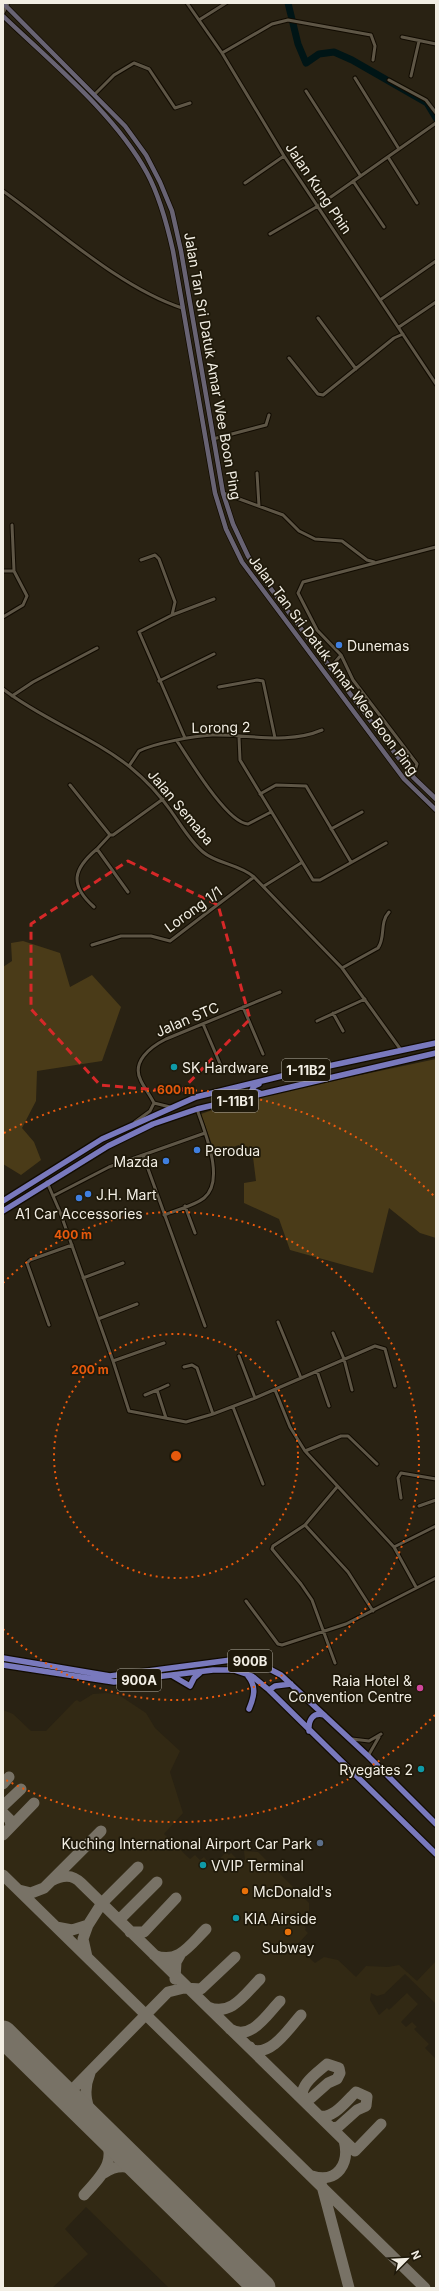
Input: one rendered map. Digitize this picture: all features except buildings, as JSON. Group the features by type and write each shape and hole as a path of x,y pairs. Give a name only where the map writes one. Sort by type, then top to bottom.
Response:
{"highway":[{"name":"1-11B2","path":"3,1201 73,1156 128,1126 206,1094 436,1043"},
{"name":"1-11B1","path":"3,1211 47,1182 108,1146 153,1124 197,1109 436,1053"},
{"path":"282,1076 256,1084 252,1090 258,1093 284,1089"},
{"name":"900B","path":"3,1658 110,1676 240,1660 269,1667 291,1684 350,1738 436,1824"},
{"name":"900A","path":"3,1666 114,1682 224,1669 244,1672 259,1681 269,1690 309,1731 435,1853"},
{"path":"173,1676 182,1679 190,1686 194,1678 203,1671"},
{"path":"244,1672 254,1685 254,1696 249,1709"},
{"path":"269,1690 275,1686 291,1684"},
{"path":"309,1731 309,1721 315,1715 325,1715"}],"main road":[{"name":"Jalan Tan Sri Datuk Amar Wee Boon Ping","path":"6,4 125,126 146,155 172,210 199,350 223,493 233,524 248,556 262,577 413,777 436,799"},
{"name":"Jalan Tan Sri Datuk Amar Wee Boon Ping","path":"3,14 90,100 123,136 138,158 153,186 165,216 215,494 222,517 236,550 252,576 404,780 436,810"}],"street":[{"name":"Jalan Kung Phin","path":"186,3 222,53 284,156 436,384"},
{"path":"199,20 226,3"},
{"path":"3,14 6,4"},
{"path":"222,53 272,24 288,20 371,35 375,46 373,60"},
{"path":"402,38 436,44"},
{"path":"411,76 419,41"},
{"path":"95,94 114,75 134,62 149,69 175,108 190,104"},
{"path":"355,78 399,149"},
{"path":"390,80 426,100 436,113"},
{"path":"306,91 360,175"},
{"path":"270,234 318,206 360,175 436,124"},
{"path":"244,183 284,156"},
{"path":"388,157 417,203"},
{"path":"353,181 384,227"},
{"path":"3,191 71,243 129,281 167,303 182,308"},
{"path":"380,300 436,261"},
{"path":"398,327 436,303"},
{"path":"318,318 356,369"},
{"path":"289,358 318,394 323,395 394,338 402,334"},
{"path":"214,439 266,425 269,416"},
{"path":"257,473 259,506"},
{"path":"223,493 283,515 299,531 315,539 342,541 367,560 374,562"},
{"path":"3,617 23,604 27,596 14,571 12,525"},
{"path":"413,777 417,764 353,680 341,655 317,630 299,597 299,588 303,582 374,562 436,547"},
{"path":"141,560 155,556 159,559 175,602 172,615"},
{"path":"3,571 14,571"},
{"path":"185,738 139,632 172,615 214,599"},
{"path":"12,696 33,682 96,648"},
{"path":"159,681 214,654"},
{"path":"331,667 341,655"},
{"path":"219,687 257,680 263,681 275,738"},
{"name":"Jalan Semaba","path":"3,690 46,718 79,734 129,766 150,783 195,844 204,853 241,867 264,886 342,968 401,1050"},
{"name":"Lorong 2","path":"129,766 139,750 185,738 212,735 275,738 311,735 322,730"},
{"path":"239,737 240,760 301,863 310,877 316,882 386,843"},
{"path":"177,741 216,799 239,821 248,824 271,812"},
{"path":"70,785 110,835"},
{"path":"260,794 276,785 306,786 351,862"},
{"path":"94,907 79,891 77,875 84,860 110,835 113,836 163,799"},
{"path":"331,828 362,812"},
{"path":"97,849 128,892"},
{"path":"264,886 301,863"},
{"name":"Lorong 1/1","path":"92,945 120,936 151,936 170,941 254,877"},
{"path":"342,968 378,948 382,943 382,925 389,912"},
{"name":"Jalan STC","path":"154,1103 139,1078 141,1060 155,1045 280,992"},
{"path":"317,1021 365,998"},
{"path":"243,1007 263,1054"},
{"path":"333,1014 343,1031"},
{"path":"203,1024 221,1066"},
{"path":"128,1126 150,1112 154,1103 169,1107 178,1105"},
{"path":"164,1215 203,1198 210,1191 213,1158 197,1109"},
{"path":"52,1196 109,1167 205,1133"},
{"path":"142,1155 205,1326"},
{"path":"47,1182 72,1245 113,1360 129,1411 184,1422 213,1414 255,1398 375,1346 381,1346 385,1349 394,1386"},
{"path":"38,1188 50,1191"},
{"path":"185,1206 195,1233"},
{"path":"49,1325 28,1264 30,1260 72,1245"},
{"path":"83,1278 123,1263"},
{"path":"98,1319 137,1304"},
{"path":"278,1322 301,1378"},
{"path":"333,1333 344,1359 352,1390"},
{"path":"113,1360 164,1343"},
{"path":"239,1356 255,1398"},
{"path":"184,1366 192,1365 197,1368 213,1414"},
{"path":"317,1371 329,1406"},
{"path":"145,1395 168,1385"},
{"path":"157,1390 166,1418"},
{"path":"274,1390 290,1427 305,1451 336,1487 394,1547 416,1588"},
{"path":"233,1406 263,1484"},
{"path":"305,1451 341,1436 348,1436 376,1464"},
{"path":"401,1498 398,1478 403,1472 436,1479"},
{"path":"335,1663 326,1632 312,1600 302,1584 273,1552 273,1546 305,1525 336,1487"},
{"path":"419,1506 436,1500"},
{"path":"305,1525 348,1572 372,1611"},
{"path":"394,1547 436,1526"},
{"path":"246,1601 278,1644 282,1646 326,1632 372,1611 436,1578"},
{"path":"350,1738 369,1741 381,1734 368,1756"}],"highlighted area":[{"path":"128,861 218,905 250,1019 180,1092 100,1085 31,1009 31,924"}],"shaded area":[{"path":"23,941 60,953 70,987 92,975 121,1007 102,1061 37,1071 36,1101 22,1128 34,1142 41,1160 21,1175 3,1164 3,967 12,961 11,943"},
{"path":"436,1059 436,1238 420,1233 389,1208 373,1273 290,1250 279,1219 244,1203 244,1183 256,1181 253,1157 239,1145 215,1153 201,1114 238,1101"},
{"path":"107,1693 119,1695 146,1713 155,1728 180,1751 170,1772 183,1813 164,1834 190,1859 195,1855 200,1860 204,1857 212,1867 226,1852 229,1855 231,1853 242,1864 245,1860 244,1851 258,1852 309,1903 309,1915 302,1916 299,1920 306,1928 305,1930 308,1933 296,1946 315,1963 324,1957 338,1960 356,1977 366,1966 388,1967 399,1965 417,1981 436,1961 436,2004 405,1974 384,1994 377,1996 371,1993 370,2000 379,2015 387,2008 389,2010 407,1993 418,2004 401,2022 406,2027 412,2022 417,2027 414,2029 429,2044 425,2048 436,2059 436,2288 169,2288 86,2207 65,2229 88,2254 52,2288 3,2288 3,1710 13,1714 31,1731 46,1731 75,1701 77,1700 80,1702 93,1694"}],"waterway":[{"path":"288,3 298,44 306,63 319,54 334,52 352,60 427,103 436,118"}],"taxiway":[{"path":"3,1784 9,1777"},
{"path":"3,1806 21,1789"},
{"path":"3,1835 34,1803"},
{"path":"3,1813 10,1820 11,1826"},
{"path":"19,1890 31,1893 44,1888 101,1831"},
{"path":"56,1927 72,1930 88,1925 102,1903 138,1867"},
{"path":"3,1875 425,2288"},
{"path":"51,1881 67,1876 78,1880 355,2151 381,2124"},
{"path":"119,1920 157,1882"},
{"path":"130,1932 144,1932 176,1898"},
{"path":"87,1957 83,1939 88,1925"},
{"path":"154,1955 162,1957 177,1955 189,1947 206,1929"},
{"path":"175,1979 176,1962 180,1955"},
{"path":"66,2096 168,1992 184,1988 201,1989 235,1957"},
{"path":"208,2007 224,2009 231,2006 243,1997 260,1979"},
{"path":"230,2029 238,2032 245,2032 252,2029 264,2019 280,2001"},
{"path":"250,2047 252,2050 259,2051 273,2045 280,2040 301,2015"},
{"path":"327,2064 339,2068 340,2073 337,2079 328,2083 311,2098 303,2100 303,2089 306,2084 327,2064"},
{"path":"90,2073 86,2086 86,2099 95,2124"},
{"path":"319,2116 330,2115 335,2112 356,2092 367,2097 366,2106 357,2110 338,2127 332,2128"},
{"path":"84,2195 103,2173 109,2158 107,2141 102,2131"},
{"path":"312,2176 321,2178 329,2177 340,2170 345,2156 344,2140"},
{"path":"104,2173 115,2168 125,2167 136,2169 146,2175"},
{"path":"322,2186 349,2288"}],"runway":[{"path":"3,2034 262,2288"}],"place":[{"name":"Dunemas","path":"339,645"},
{"name":"SK Hardware","path":"174,1067"},
{"name":"Perodua","path":"197,1150"},
{"name":"Mazda","path":"166,1161"},
{"name":"J.H. Mart","path":"88,1194"},
{"name":"A1 Car Accessories","path":"79,1198"},
{"name":"Raia Hotel & Convention Centre","path":"420,1688"},
{"name":"Ryegates 2","path":"421,1769"},
{"name":"Kuching International Airport Car Park","path":"320,1843"},
{"name":"VVIP Terminal","path":"203,1865"},
{"name":"McDonald's","path":"245,1891"},
{"name":"KIA Airside","path":"236,1918"},
{"name":"Subway","path":"288,1932"}]}
